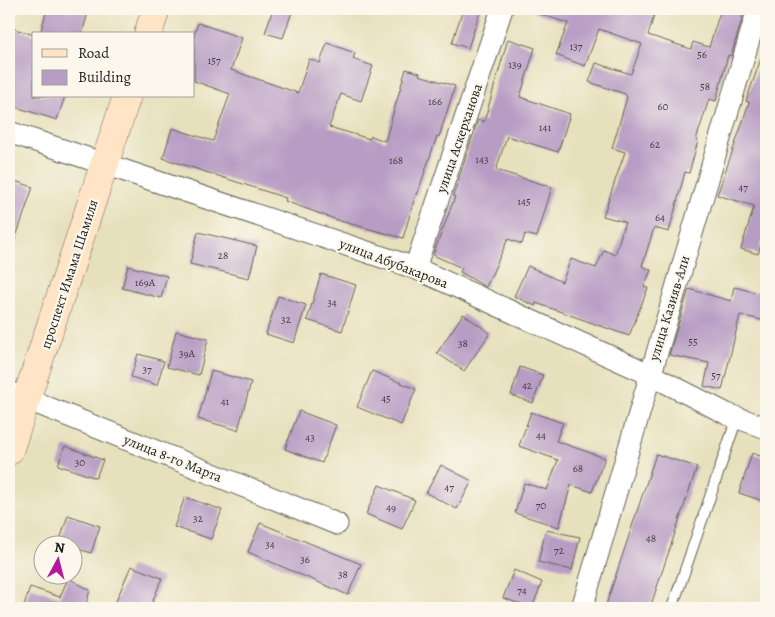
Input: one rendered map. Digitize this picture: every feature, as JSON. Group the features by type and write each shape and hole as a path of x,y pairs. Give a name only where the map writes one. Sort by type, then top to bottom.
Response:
{"main road":[{"path":"149,32 156,9"},
{"name":"проспект Имама Шамиля","path":"9,451 18,396 106,163 126,98"}],"street":[{"name":"улица Аскерханова","path":"415,268 502,9"},
{"name":"улица Казияв-Али","path":"582,608 649,374 758,9"},
{"name":"улица Абубакарова","path":"9,132 415,268 649,374 737,418 766,428"},
{"name":"улица 8-го Марта","path":"18,396 337,524"}],"lane":[{"path":"672,608 737,418"}],"building":[{"path":"47,9 89,9 83,32 41,32"},
{"path":"273,9 293,9 283,38 265,33"},
{"path":"463,9 481,9 468,48 452,43"},
{"path":"533,9 656,9 648,35 691,49 693,42 709,47 721,9 735,9 744,12 731,56 728,55 716,101 709,99 696,140 698,141 689,173 685,172 669,232 654,228 642,266 651,270 644,287 648,288 629,336 536,303 535,306 514,296 528,266 562,282 571,259 596,268 604,250 615,255 625,222 603,216 625,152 612,148 627,97 625,94 589,82 596,63 631,74 642,44 599,29 585,66 556,55 568,23 533,12"},
{"path":"198,23 242,38 231,70 298,93 309,59 320,63 327,43 355,53 353,59 373,66 361,101 341,94 329,127 370,139 371,136 385,141 406,69 455,86 439,137 437,136 416,194 403,238 340,221 285,201 286,198 163,158 172,128 213,141 230,94 195,81 195,32"},
{"path":"9,27 32,34 32,98 64,98 57,120 9,105"},
{"path":"508,39 535,48 520,97 570,114 558,152 507,136 496,170 552,187 537,237 525,234 522,244 508,239 486,287 460,272 462,268 433,255 455,197 453,196 478,120 484,122"},
{"path":"764,50 766,50 766,242 762,241 758,254 741,249 754,206 717,195 741,127 749,102 746,101"},
{"path":"9,179 33,187 11,252 9,252"},
{"path":"198,232 257,246 249,278 190,264"},
{"path":"128,266 167,276 161,298 122,288"},
{"path":"321,274 356,285 342,331 307,320"},
{"path":"734,287 766,295 766,321 740,315 722,390 704,386 709,363 669,355 689,289 731,301"},
{"path":"278,296 306,305 294,343 266,334"},
{"path":"463,314 490,333 464,371 437,353"},
{"path":"176,331 208,339 199,375 167,367"},
{"path":"138,354 164,361 157,385 131,377"},
{"path":"520,367 543,375 533,403 511,395"},
{"path":"211,371 251,382 238,430 198,419"},
{"path":"372,371 416,389 401,425 357,407"},
{"path":"299,411 336,425 322,463 285,449"},
{"path":"531,412 563,423 556,441 605,458 592,492 571,485 559,527 515,513 524,483 547,490 558,460 519,446"},
{"path":"65,446 103,460 96,478 58,465"},
{"path":"752,453 766,458 766,502 739,493"},
{"path":"656,454 697,467 650,608 605,608"},
{"path":"441,465 472,481 457,509 426,493"},
{"path":"379,485 415,500 402,529 366,514"},
{"path":"185,497 222,510 211,539 174,527"},
{"path":"68,515 100,526 91,553 82,550 82,534 62,534"},
{"path":"260,523 361,564 348,595 248,552"},
{"path":"546,530 580,537 572,570 538,562"},
{"path":"131,566 162,578 150,608 113,608"},
{"path":"514,570 542,582 532,608 503,598"},
{"path":"65,584 79,584 90,590 85,608 23,608 30,587 60,597"}]}
